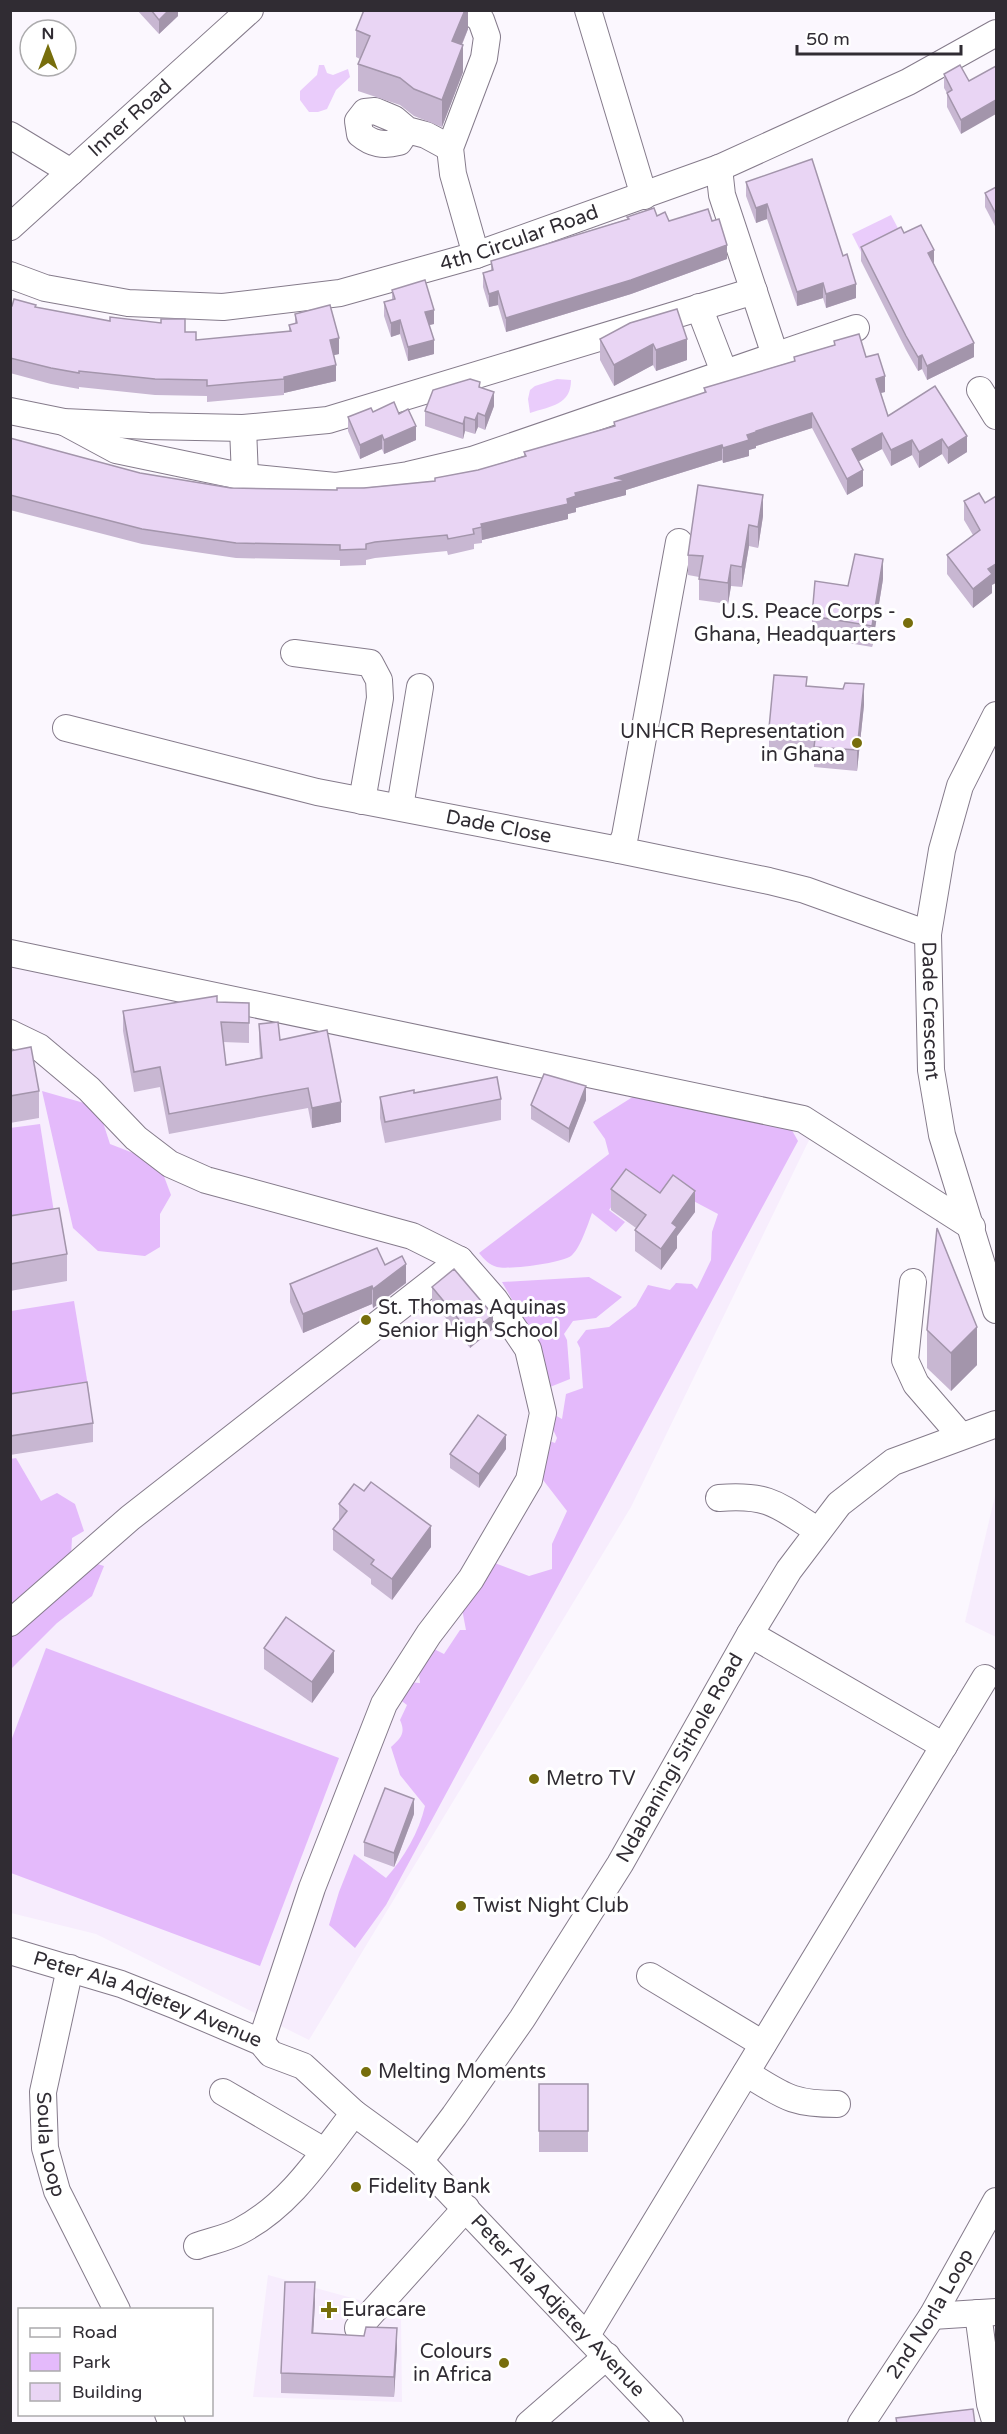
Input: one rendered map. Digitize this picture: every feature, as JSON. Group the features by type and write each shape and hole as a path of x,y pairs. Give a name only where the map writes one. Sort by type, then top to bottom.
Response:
{"street":[{"name":"Inner Road","path":"10,227 250,10"},
{"path":"469,10 481,20 487,37 484,58 450,148 453,174 476,255"},
{"path":"588,10 644,196"},
{"name":"4th Circular Road","path":"10,274 45,288 128,303 223,307 340,293 476,255 719,168 908,82 996,33"},
{"path":"407,130 426,135 450,148"},
{"path":"10,135 71,172"},
{"path":"719,168 722,195 775,355"},
{"path":"10,411 64,422 243,428 328,420 754,291"},
{"path":"699,307 724,372"},
{"path":"64,422 116,450 246,477 335,486 408,475 472,460 856,328"},
{"path":"980,390 996,416"},
{"path":"243,428 246,477"},
{"path":"619,850 625,836 679,542"},
{"path":"294,653 370,663 379,680 380,698 362,801"},
{"path":"400,807 420,687"},
{"name":"Dade Crescent","path":"996,715 960,786 942,850 928,934 931,1070 942,1135 996,1310"},
{"name":"Dade Close","path":"66,728 317,792 619,850 806,891 928,934"},
{"path":"10,953 802,1119 972,1227"},
{"path":"10,1033 39,1047 90,1089 136,1138 170,1164 206,1180 412,1236 460,1260 495,1300 528,1349 543,1413 529,1480 471,1579 429,1634 384,1704 312,1888 261,2042"},
{"path":"10,1623 130,1518 460,1260"},
{"path":"913,1282 905,1360 916,1384 961,1436"},
{"name":"Ndabaningi Sithole Road","path":"420,2161 522,2019 620,1864 750,1634 789,1570 839,1504 893,1462 996,1424"},
{"path":"719,1498 742,1496 774,1502 818,1531"},
{"path":"750,1634 944,1746"},
{"path":"587,2335 985,1678"},
{"name":"Peter Ala Adjetey Avenue","path":"10,1951 70,1968 140,1992 261,2042 271,2054 303,2066 354,2113 420,2161 670,2424"},
{"name":"Soula Loop","path":"70,1968 43,2092 45,2148 57,2192 116,2308"},
{"path":"650,1977 764,2044"},
{"path":"746,2073 789,2100 810,2104 837,2104"},
{"path":"223,2092 324,2151"},
{"path":"197,2246 239,2232 278,2207 354,2113"},
{"name":"2nd Norla Loop","path":"861,2424 932,2316 996,2200"},
{"path":"358,2328 466,2208"},
{"path":"932,2316 987,2313 990,2404 996,2424"},
{"path":"529,2424 607,2356"}],"shaded area":[{"path":"319,65 324,65 327,73 333,75 348,69 350,77 336,90 327,109 309,112 300,100 300,91 317,75"},
{"path":"891,215 900,232 861,252 852,234"},
{"path":"557,379 571,380 568,395 564,400 552,406 530,413 528,399 530,390 535,386"},
{"name":"St. Thomas Aquinas Senior High School","path":"11,963 589,1081 812,1134 631,1507 309,2040 96,1934 11,1913"},
{"path":"996,1492 996,1637 965,1622"},
{"name":"Euracare","path":"447,2213 389,2304 401,2316 402,2402 253,2397 268,2275 363,2301"}],"green space":[{"path":"42,1091 98,1107 110,1144 159,1163 171,1195 160,1214 160,1247 145,1256 98,1251 73,1228"},
{"path":"639,1093 683,1108 789,1125 798,1141 386,1905 355,1948 329,1925 354,1854 386,1878 410,1844 425,1806 400,1775 391,1747 400,1738 402,1732 400,1720 407,1705 399,1699 407,1682 420,1683 419,1673 434,1649 444,1654 460,1630 466,1630 462,1609 492,1562 529,1576 552,1569 552,1544 567,1511 533,1467 543,1439 555,1443 557,1438 548,1419 551,1413 562,1419 566,1394 583,1388 580,1348 577,1342 586,1330 609,1327 636,1306 648,1285 670,1290 676,1283 692,1284 697,1289 711,1260 712,1232 718,1214 667,1187 654,1207 626,1187 609,1210 625,1222 616,1232 592,1213 578,1248 566,1259 503,1268 492,1265 479,1253 609,1154 605,1139 593,1122"},
{"path":"40,1124 57,1231 11,1239 10,1128"},
{"path":"589,1277 622,1297 596,1318 573,1321 564,1334 567,1340 570,1379 550,1387 530,1331 502,1282"},
{"path":"74,1301 90,1398 11,1411 11,1311"},
{"path":"16,1458 41,1501 57,1493 75,1504 84,1531 72,1538 71,1556 104,1566 92,1596 57,1623 11,1669 10,1459"},
{"path":"46,1648 339,1758 260,1966 11,1873 11,1741"}],"building":[{"path":"151,10 169,10 159,20"},
{"path":"364,10 465,10 452,41 463,45 442,100 414,89 400,78 358,64 370,36 356,30"},
{"path":"960,65 969,81 996,66 996,100 961,120 947,93 952,90 944,74"},
{"path":"812,159 843,256 847,254 856,284 826,294 823,283 797,292 767,204 756,208 746,182"},
{"path":"996,187 996,214 985,193"},
{"path":"654,208 657,216 665,212 669,221 708,209 712,221 719,219 727,245 631,280 506,318 498,291 489,294 483,273 493,270 491,261 629,219 627,217"},
{"path":"921,225 934,250 928,253 974,343 927,366 922,355 918,357 906,336 861,247 901,227 904,233"},
{"path":"425,280 434,310 425,312 434,340 408,347 400,320 391,323 384,302 395,299 392,290"},
{"path":"14,299 36,305 35,307 110,321 110,317 161,323 161,319 185,319 185,332 196,332 196,340 291,331 289,325 297,323 295,314 330,305 339,338 330,340 336,365 284,377 284,379 207,386 207,380 155,379 79,371 79,373 51,368 10,358 10,306"},
{"path":"677,309 687,339 656,350 653,344 614,365 600,339 630,323"},
{"path":"859,334 866,357 878,354 885,376 876,379 888,416 935,386 967,436 948,448 942,439 919,452 912,440 891,450 882,433 852,449 863,470 847,479 812,413 756,431 747,435 749,440 723,448 722,445 614,478 626,480 575,493 576,496 567,499 568,504 481,524 482,527 473,529 474,534 448,539 447,535 375,542 366,544 366,549 340,550 340,545 236,543 142,529 10,495 10,438 140,473 231,488 337,490 337,488 364,488 435,481 435,478 478,470 526,456 524,452 615,426 614,422 706,392 704,388 795,361 794,357 835,345 834,341"},
{"path":"470,379 480,382 479,387 494,392 485,416 478,413 475,420 465,417 463,424 425,411 433,390"},
{"path":"394,402 399,414 408,409 416,426 384,440 382,435 360,445 348,417 371,408 373,412"},
{"path":"698,485 763,495 758,527 749,525 742,567 731,565 728,583 699,579 703,556 688,555"},
{"path":"979,493 985,503 996,496 996,564 988,569 992,574 973,589 947,555 980,530 964,501"},
{"path":"855,554 883,559 872,626 812,616 815,581 848,586"},
{"path":"774,675 807,677 806,686 843,689 845,683 864,684 857,750 814,747 816,732 769,728"},
{"path":"217,996 217,1002 249,1003 249,1023 221,1022 226,1065 262,1058 259,1024 278,1022 280,1040 327,1030 341,1102 312,1108 308,1088 169,1114 160,1067 134,1072 123,1011"},
{"path":"31,1047 39,1091 10,1096 10,1051"},
{"path":"544,1074 586,1086 569,1129 531,1105"},
{"path":"497,1077 501,1099 385,1122 380,1097"},
{"path":"626,1169 660,1193 673,1175 695,1191 672,1223 677,1227 661,1249 635,1230 646,1215 611,1189"},
{"path":"59,1208 67,1254 10,1264 10,1216"},
{"path":"937,1228 977,1327 951,1353 927,1330"},
{"path":"377,1248 385,1265 402,1256 406,1264 373,1289 372,1286 303,1314 290,1284"},
{"path":"454,1269 493,1315 470,1333 432,1287"},
{"path":"87,1382 93,1423 10,1436 10,1394"},
{"path":"478,1415 506,1435 479,1474 450,1454"},
{"path":"371,1482 431,1526 392,1579 371,1564 374,1560 333,1529 347,1511 339,1504 354,1484 364,1491"},
{"path":"286,1617 334,1651 312,1682 264,1648"},
{"path":"385,1788 414,1799 394,1853 364,1842"},
{"path":"539,2084 588,2084 588,2131 539,2131"},
{"path":"285,2282 315,2282 312,2333 364,2336 366,2327 397,2328 394,2377 281,2373"},
{"path":"973,2409 975,2424 897,2424 896,2418"}],"place":[{"name":"U.S. Peace Corps - Ghana, Headquarters","path":"908,623"},
{"name":"UNHCR Representation in Ghana","path":"857,743"},
{"name":"St. Thomas Aquinas Senior High School","path":"366,1320"},
{"name":"Metro TV","path":"534,1779"},
{"name":"Twist Night Club","path":"461,1906"},
{"name":"Melting Moments","path":"366,2072"},
{"name":"Fidelity Bank","path":"356,2187"},
{"name":"Euracare","path":"329,2310"},
{"name":"Colours in Africa","path":"504,2363"}]}
